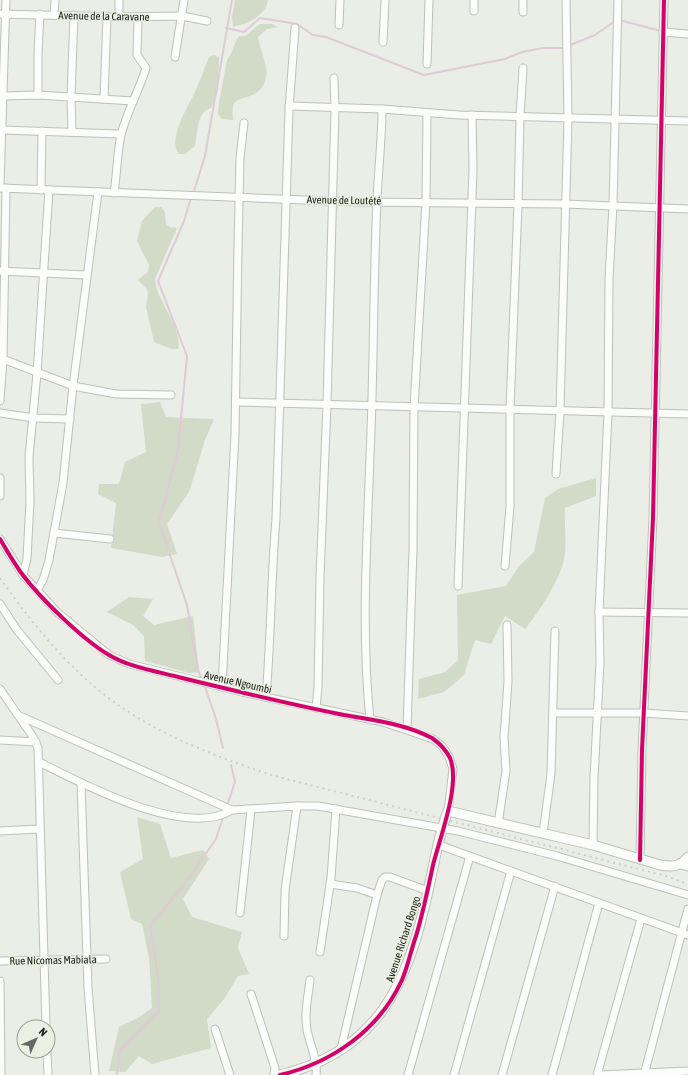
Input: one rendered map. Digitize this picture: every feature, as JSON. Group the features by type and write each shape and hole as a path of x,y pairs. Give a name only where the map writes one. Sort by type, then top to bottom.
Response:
{"street":[{"path":"0,401 2,358 1,99 3,14 6,0"},
{"path":"54,0 54,15"},
{"path":"119,0 119,17"},
{"path":"175,57 184,0"},
{"path":"339,25 340,0"},
{"path":"383,42 385,0"},
{"path":"427,64 429,0"},
{"path":"474,0 474,11"},
{"path":"523,0 523,12"},
{"path":"556,474 560,411 568,118 566,0"},
{"path":"594,845 594,778 598,714 599,612 608,412 609,279 613,205 618,0"},
{"path":"640,860 644,713 653,518 654,413 664,0"},
{"name":"Avenue de la Caravane","path":"3,14 119,17 182,16 208,21"},
{"path":"38,95 40,14"},
{"path":"72,132 71,97 74,15"},
{"path":"104,99 107,16"},
{"path":"114,193 121,134 132,101 140,90 146,68 138,54 138,17"},
{"path":"266,697 270,641 271,580 276,519 289,106 295,28"},
{"path":"663,32 688,34"},
{"path":"505,566 510,507 510,409 523,68"},
{"path":"316,708 318,686 320,578 327,404 335,109 334,78"},
{"path":"1,99 38,95 132,101"},
{"path":"289,106 335,109 382,109 427,113 520,117 688,121"},
{"path":"370,720 364,634 367,605 367,515 372,406 377,201 382,109"},
{"path":"407,729 413,549 414,407 426,202 427,113"},
{"path":"458,586 473,170 472,115"},
{"path":"222,687 231,538 236,402 240,158 244,123"},
{"path":"1,130 121,134"},
{"path":"41,190 42,131"},
{"name":"Avenue de Loutété","path":"2,187 240,198 613,205 688,209"},
{"path":"23,575 27,559 30,501 30,457 50,190"},
{"path":"37,590 43,580 54,533 63,483 86,275 98,192"},
{"path":"2,271 86,275"},
{"path":"2,358 73,386 116,394 171,395"},
{"path":"236,402 688,414"},
{"path":"0,413 34,418 70,419"},
{"path":"0,478 0,496"},
{"path":"54,533 110,539"},
{"name":"Avenue Ngoumbi","path":"0,539 23,575 58,614 109,655 129,664 222,687 407,729 433,739 442,746 449,757 453,770 453,779 445,820"},
{"path":"0,604 17,630 58,680"},
{"path":"599,612 688,613"},
{"path":"498,824 506,771 504,738 508,681 508,625"},
{"path":"543,833 551,774 554,713 555,631"},
{"path":"0,689 20,716 36,742 39,762 39,829 42,870 46,1019"},
{"path":"554,713 644,713 688,716"},
{"path":"20,716 232,810"},
{"path":"0,740 36,742"},
{"path":"39,762 81,783 124,801 173,816 216,817 232,810 297,806 336,809 498,824 594,845 660,866 685,866 688,857"},
{"path":"81,783 87,959 90,1015 96,1075"},
{"path":"284,936 285,890 297,806"},
{"path":"320,952 330,884 336,809"},
{"path":"240,912 251,810"},
{"path":"445,820 557,856 688,895"},
{"name":"Avenue Richard Bongo","path":"280,1075 317,1063 355,1040 370,1027 388,1005 402,979 428,891 445,820"},
{"path":"0,831 39,829"},
{"path":"439,845 684,934"},
{"path":"408,1075 470,856"},
{"path":"454,1075 511,871"},
{"path":"341,1049 377,895 382,880 385,877 428,891"},
{"path":"330,884 357,888 377,895"},
{"path":"502,1075 555,886"},
{"path":"552,1075 599,903"},
{"path":"645,1074 684,934 688,909"},
{"path":"597,1075 641,919"},
{"name":"Rue Nicomas Mabiala","path":"0,961 106,959"},
{"path":"310,980 305,1014 311,1048 317,1063 316,1075"},
{"path":"0,982 1,1075"},
{"path":"250,994 275,1068 274,1075"},
{"path":"215,1029 230,1075"},
{"path":"47,1059 48,1075"},
{"path":"600,1075 687,1071"}],"green space":[{"path":"235,0 268,0 264,11 260,15 244,24 233,27 232,16"},
{"path":"260,24 272,24 278,27 267,29 258,37 266,67 264,85 254,94 238,100 235,103 233,109 233,120 222,119 218,114 219,102 227,60 239,36 245,36"},
{"path":"214,55 219,57 218,89 211,108 206,110 200,118 195,146 185,154 179,154 176,148 175,140 180,123 195,92 209,57"},
{"path":"155,207 161,207 165,212 166,224 170,227 177,228 155,279 156,287 177,332 178,349 171,349 154,342 146,307 148,294 147,289 138,280 148,272 149,265 137,241 142,221"},
{"path":"160,402 166,417 214,419 205,440 189,492 167,524 177,554 162,557 111,548 116,503 98,494 99,484 119,484 125,462 146,452 141,404"},
{"path":"596,478 596,496 565,508 564,560 548,597 525,629 505,616 491,644 475,640 464,675 444,692 418,699 419,679 445,672 458,660 457,595 506,586 519,566 534,552 545,498 558,489"},
{"path":"129,597 153,599 143,616 154,625 193,616 199,672 190,673 145,661 144,636 133,625 107,612"},
{"path":"137,817 160,824 171,858 203,850 209,859 183,899 192,917 242,932 238,948 249,974 238,976 224,999 207,1019 211,1048 152,1064 139,1056 125,1072 109,1071 119,1027 138,1018 152,1008 149,958 142,924 131,919 120,872 143,859"}],"waterway":[{"path":"193,194 205,156 232,0"},
{"path":"226,28 244,32 260,18 297,24 313,35 326,37 424,75 505,59 522,52 542,48 563,48 595,35 615,21"},
{"path":"619,20 661,31"},
{"path":"191,198 184,221 158,281 187,356 178,450 159,523 187,605 198,670 202,680"},
{"path":"204,684 216,719 223,748"},
{"path":"227,806 235,782 231,765"},
{"path":"117,1075 120,1050 159,1011 158,975 150,926 186,882 216,839 224,814"}],"railway":[{"path":"0,578 24,611 64,658 110,699 128,712 167,734 208,752 271,775 666,876 688,884"}],"cycle path":[{"path":"640,860 642,750 653,518 664,0"},
{"path":"0,539 22,574 51,606 87,639 109,655 125,663 238,692 319,710 398,725 432,738 442,747 450,758 453,769 453,782 448,811 433,865 419,927 402,980 381,1014 352,1042 318,1062 299,1070 280,1075"}]}
